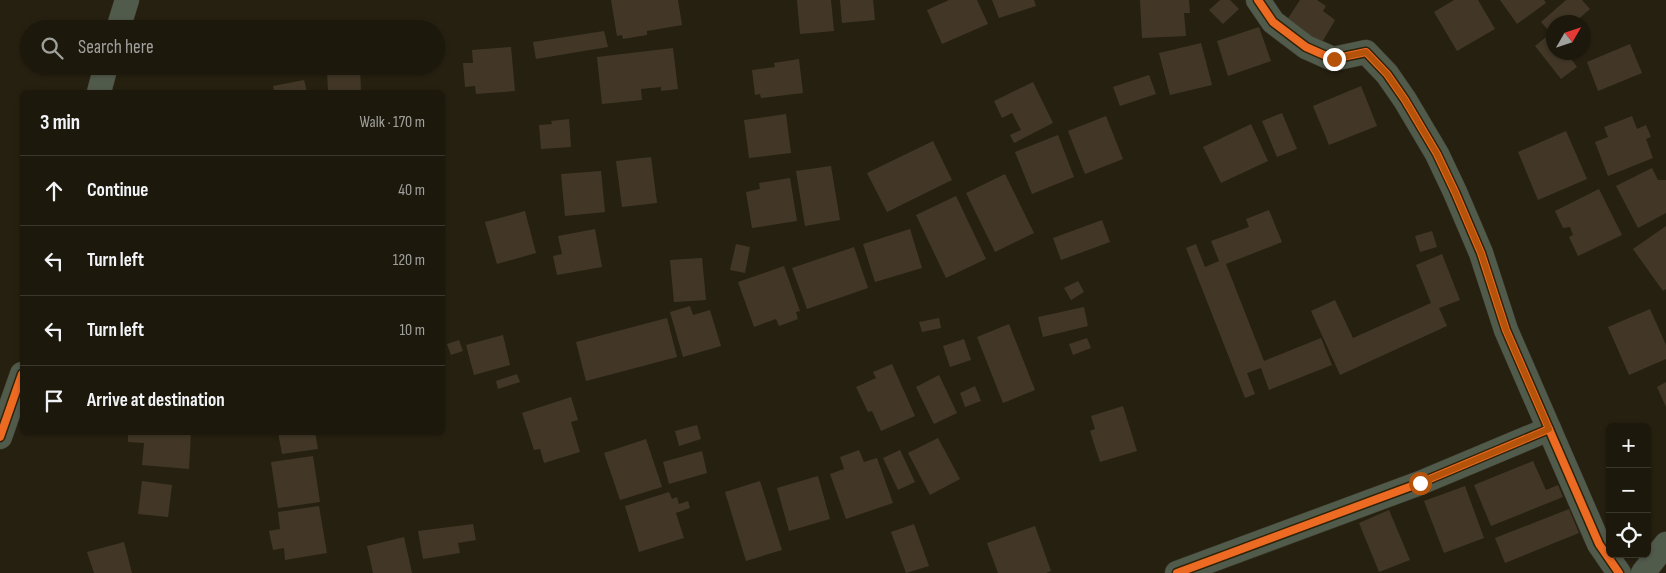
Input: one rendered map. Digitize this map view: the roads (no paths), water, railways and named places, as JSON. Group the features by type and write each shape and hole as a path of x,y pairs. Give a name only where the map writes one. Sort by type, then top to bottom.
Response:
{"street":[{"path":"121,20 127,0"},
{"path":"1258,0 1273,22 1306,46 1334,59 1366,52 1392,80 1437,154 1455,192 1481,253 1506,330 1599,544 1619,573"},
{"path":"100,90 104,75"},
{"path":"0,437 20,380"},
{"path":"1177,573 1420,483 1549,429"},
{"path":"1643,573 1666,544"}]}
